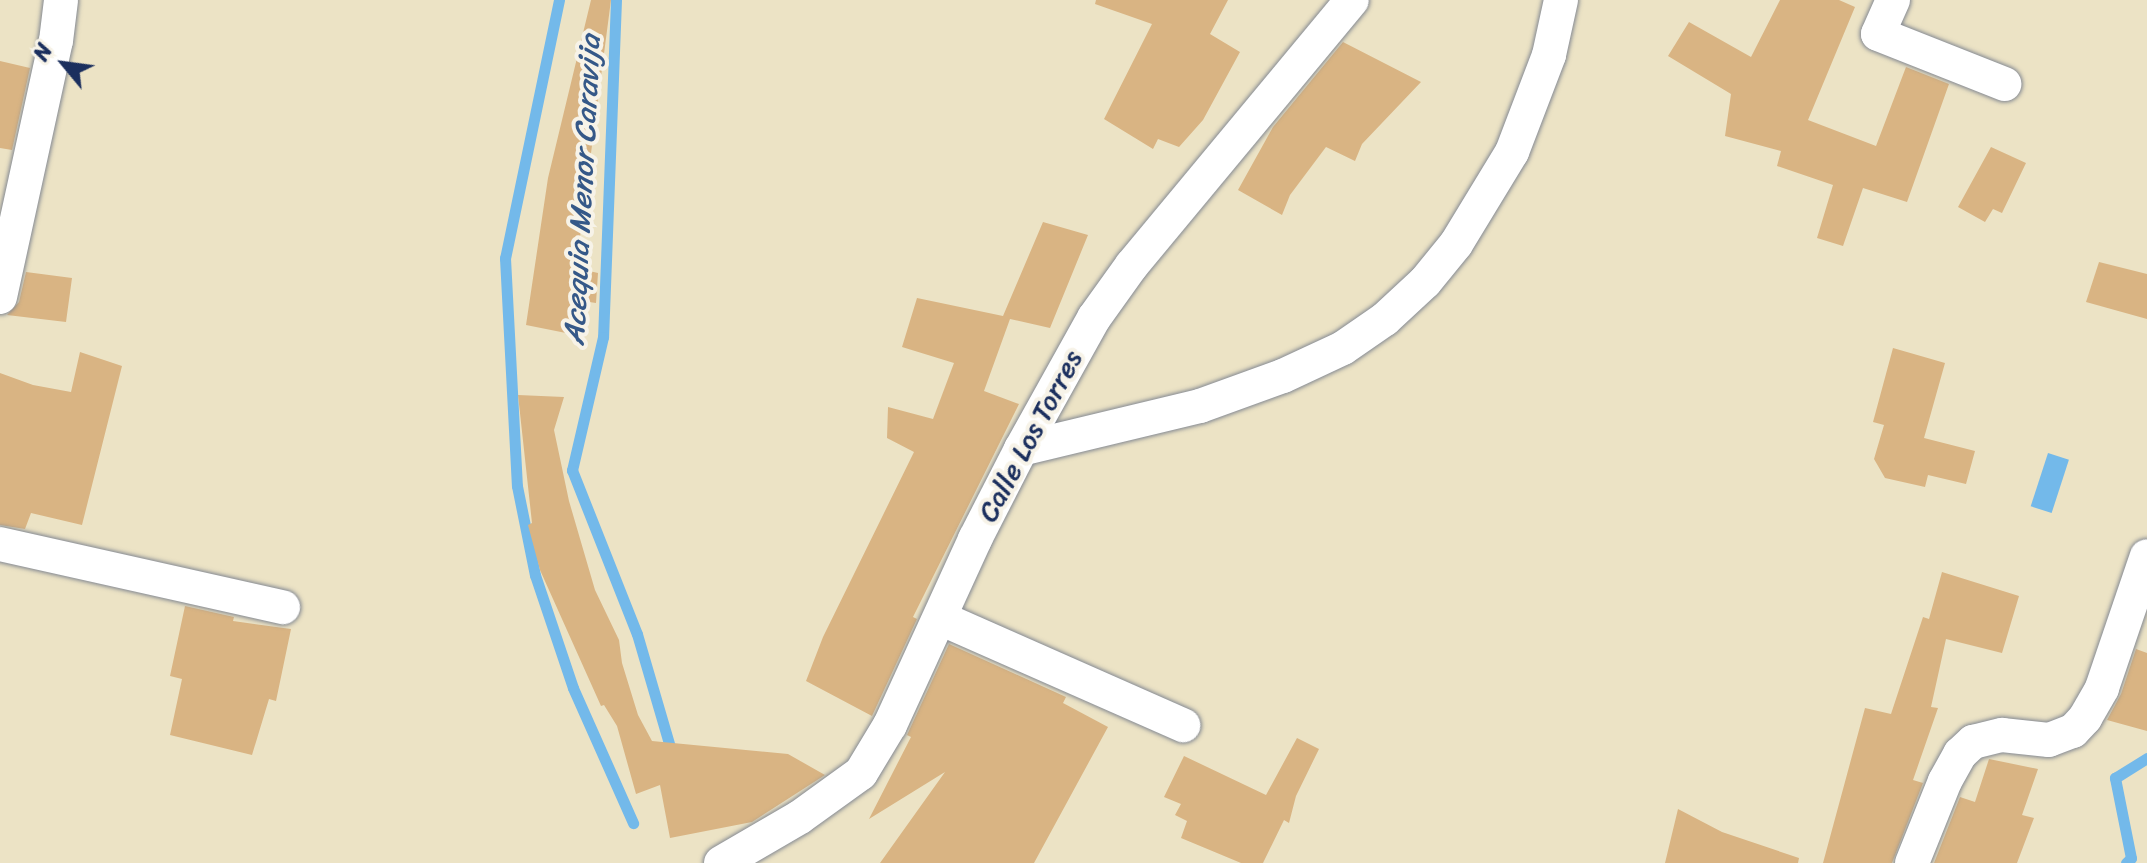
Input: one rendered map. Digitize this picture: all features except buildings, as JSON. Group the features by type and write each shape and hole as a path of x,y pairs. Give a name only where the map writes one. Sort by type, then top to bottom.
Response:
{"street":[{"path":"0,297 56,41 61,0"},
{"name":"Calle Los Torres","path":"721,863 800,817 861,773 890,725 1021,449 1088,329 1132,265 1352,0"},
{"path":"1021,449 1200,406 1269,381 1343,348 1385,319 1425,282 1456,244 1499,175 1532,104 1549,55 1561,0"},
{"path":"1893,0 1878,34 2004,84"},
{"path":"0,544 283,607"},
{"path":"1912,863 1945,781 1960,754 1973,742 2002,735 2049,740 2073,731 2085,718 2102,688 2147,556"},
{"path":"940,618 1183,725"}],"water":[{"path":"2048,453 2069,460 2052,513 2031,506"}],"waterway":[{"path":"559,0 505,258 517,486 535,575 573,688 633,823"},
{"name":"Acequia Menor Caravija","path":"616,0 603,337 572,470 637,634 670,747"},
{"path":"2126,863 2131,858 2115,778 2147,758"}]}
